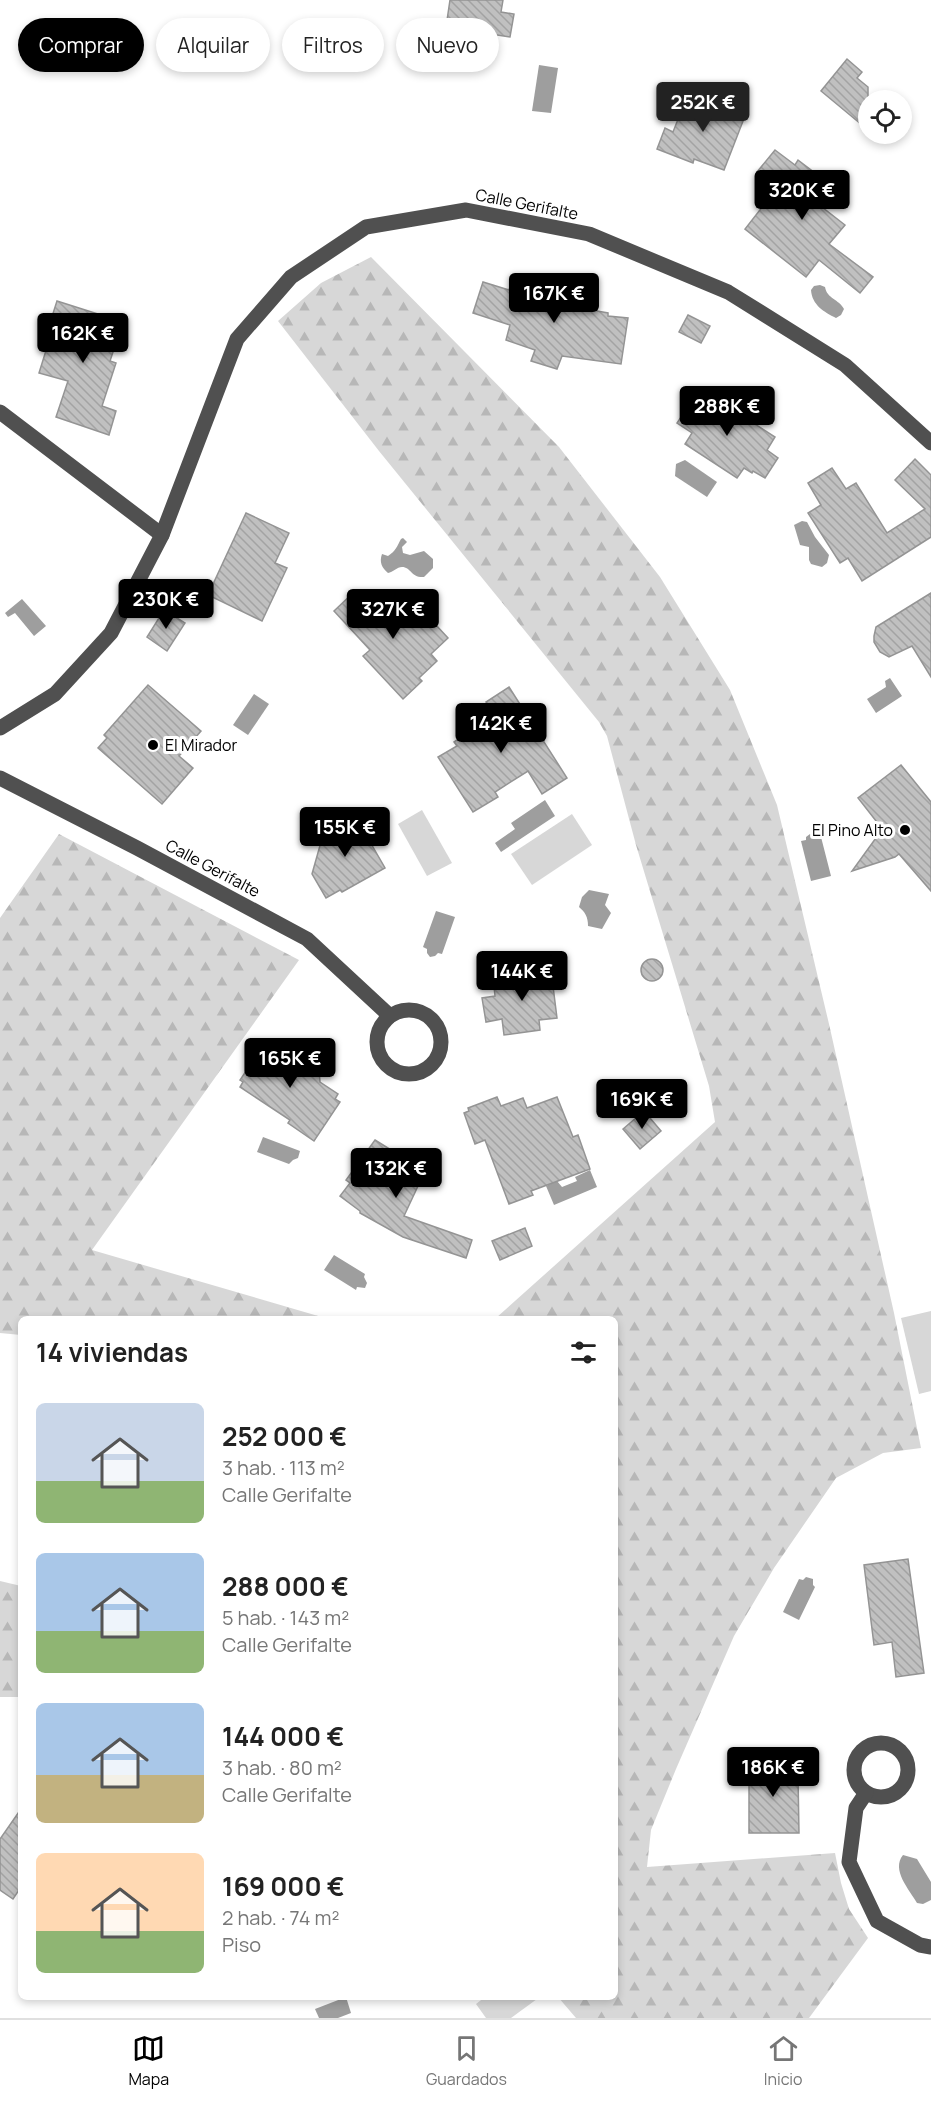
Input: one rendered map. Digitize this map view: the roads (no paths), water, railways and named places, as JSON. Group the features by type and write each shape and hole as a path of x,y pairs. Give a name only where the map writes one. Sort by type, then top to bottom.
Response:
{"street":[{"name":"Calle Gerifalte","path":"0,728 55,694 111,633 162,535 237,339 291,277 366,227 466,210 589,234 728,292 845,365 931,443"},
{"path":"0,412 162,535"},
{"name":"Calle Gerifalte","path":"0,778 307,939 390,1016"},
{"path":"401,1011 414,1011 426,1015 435,1023 440,1035 440,1047 436,1059 428,1068 416,1073 404,1074 392,1069 383,1061 378,1049 377,1037 382,1025 390,1016 401,1011"},
{"path":"866,1794 856,1808 849,1863 877,1921 920,1945 931,1947"}],"place":[{"name":"El Mirador","path":"153,745"},
{"name":"El Pino Alto","path":"905,830"}]}
